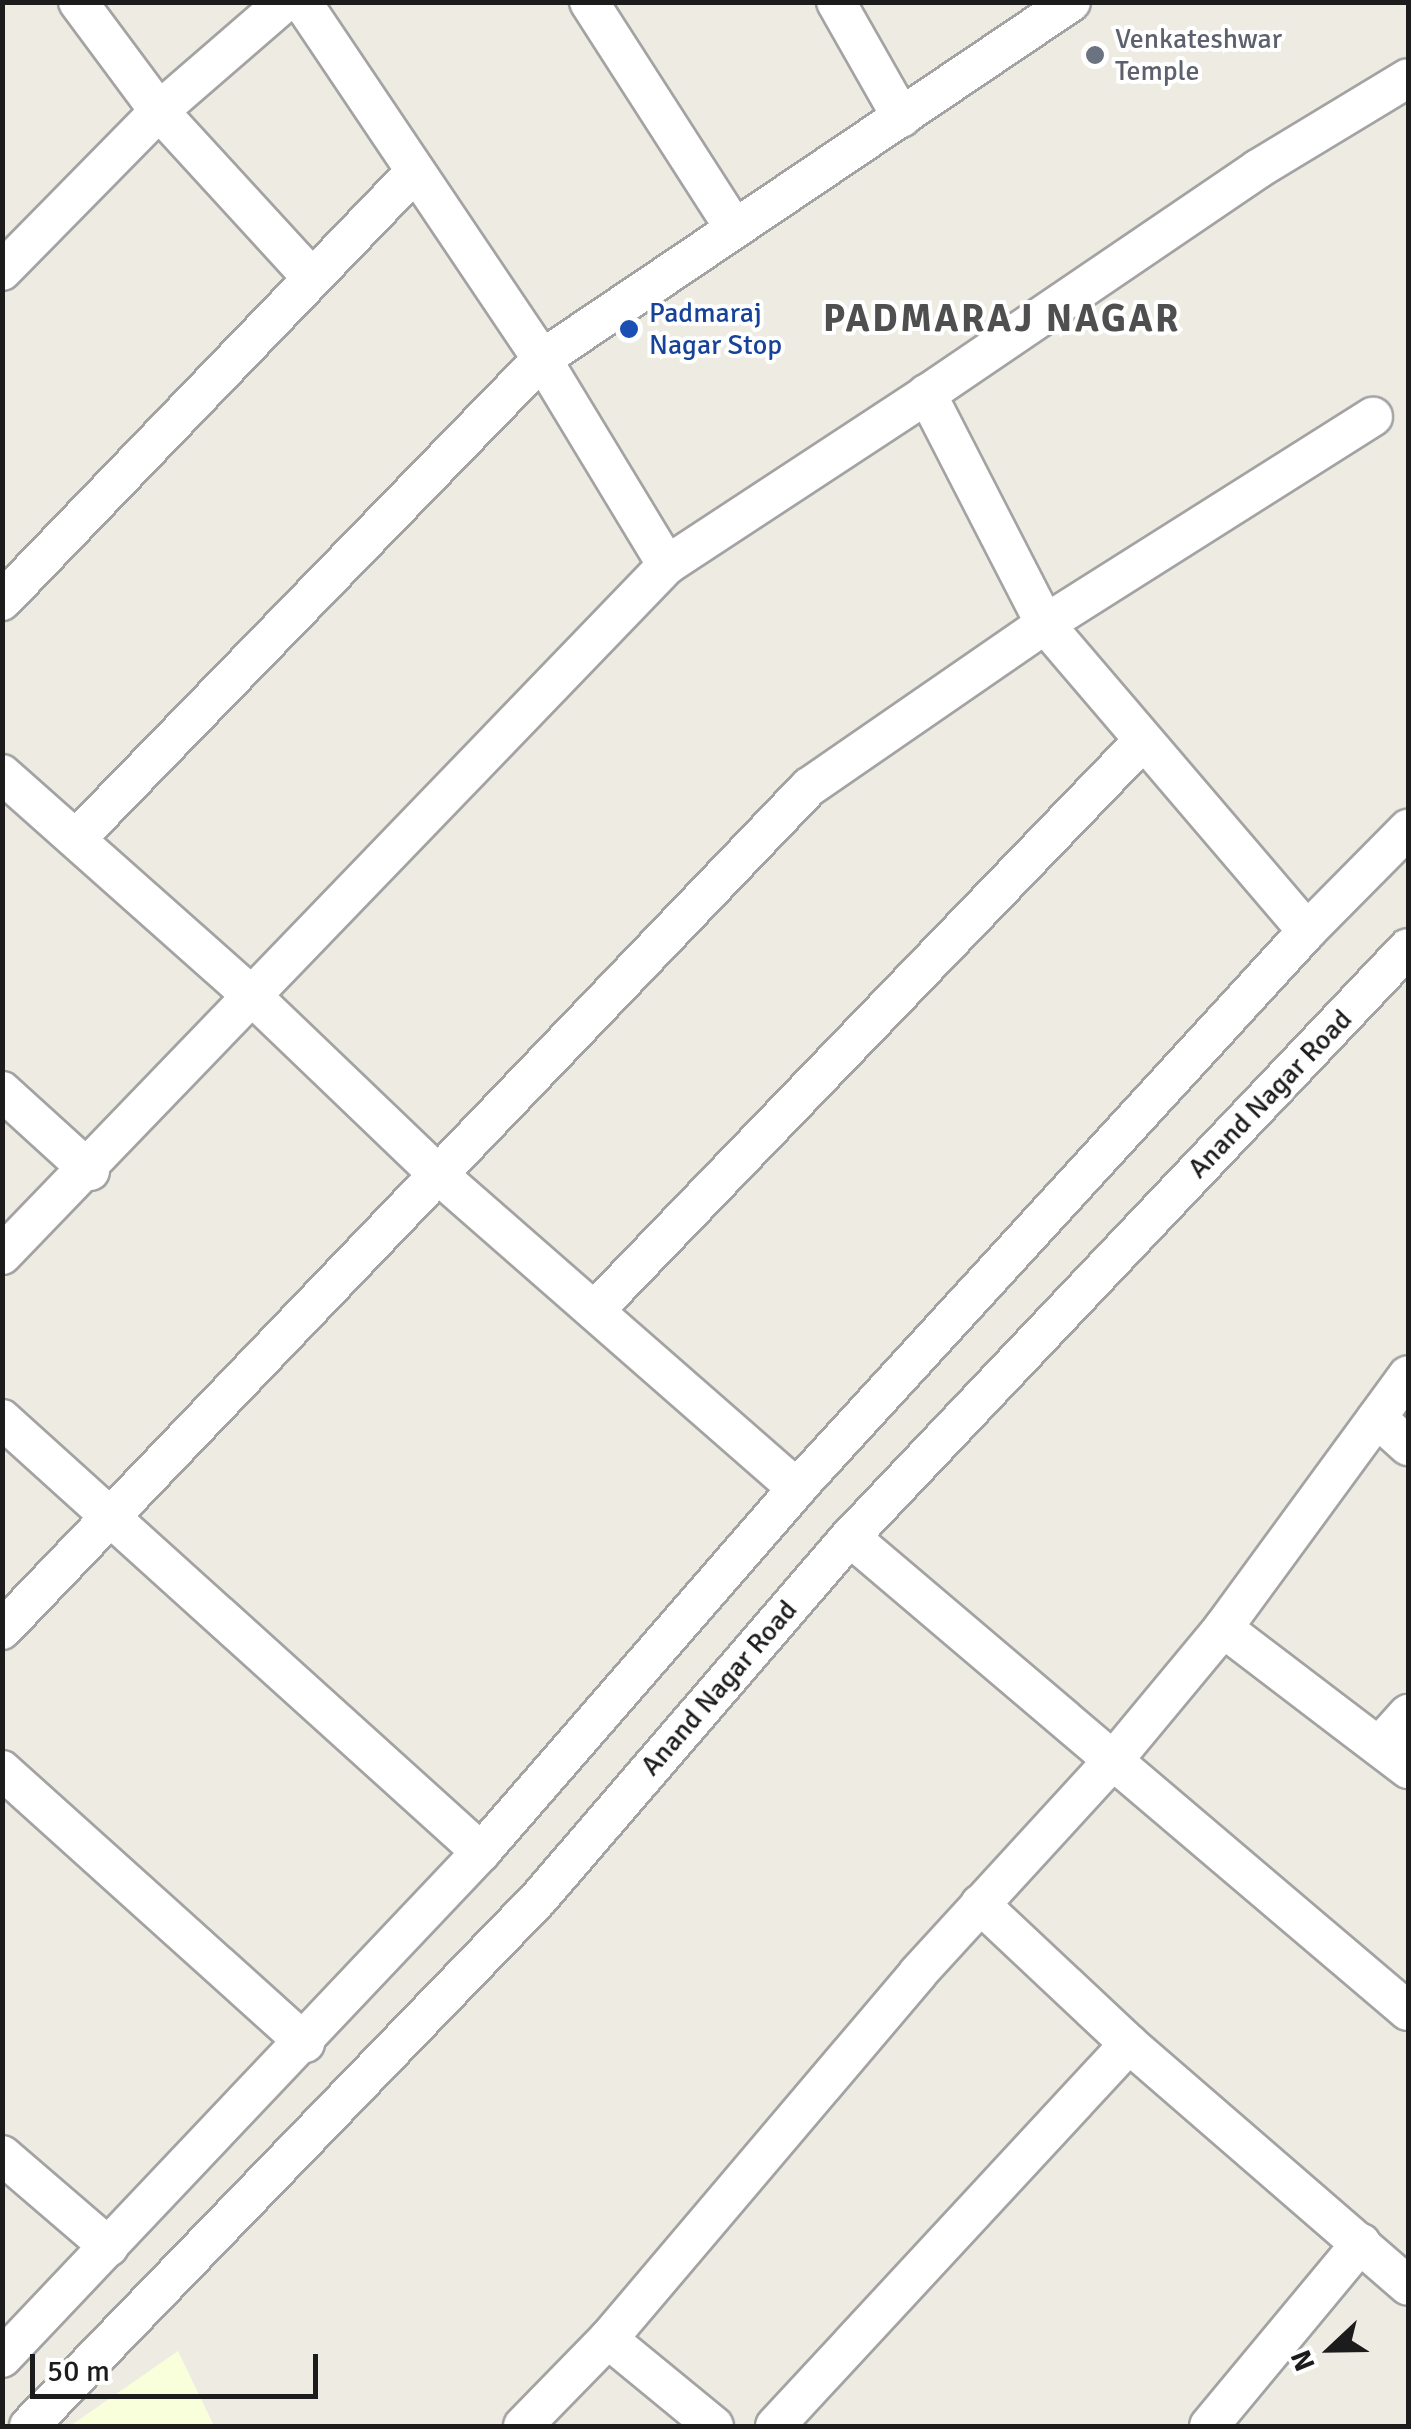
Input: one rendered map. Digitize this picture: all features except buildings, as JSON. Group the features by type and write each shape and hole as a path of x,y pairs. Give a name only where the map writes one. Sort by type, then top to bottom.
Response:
{"street":[{"path":"78,2 160,111 312,277"},
{"path":"2,271 160,111 285,2"},
{"path":"302,2 412,175 542,360 667,565"},
{"path":"588,2 733,226"},
{"path":"836,2 902,118"},
{"path":"76,839 542,360 733,226 902,118 1071,2"},
{"path":"2,1256 90,1170 251,995 667,565 1258,169 1408,78"},
{"path":"2,601 412,175"},
{"path":"927,394 1045,624 1140,744 1306,932"},
{"path":"2,1630 809,787 1045,624 1373,416"},
{"path":"597,1308 1140,744"},
{"path":"2,774 251,995 440,1176 597,1308 797,1488"},
{"path":"2,2358 304,2043 480,1852 797,1488 1306,932 1408,830"},
{"name":"Anand Nagar Road","path":"29,2426 540,1897 850,1537 1408,948"},
{"path":"2,1091 90,1170"},
{"path":"524,2426 608,2339 980,1904 1116,1757 1224,1628 1408,1375"},
{"path":"2,1418 480,1852"},
{"path":"1377,1418 1408,1446"},
{"path":"850,1537 1116,1757 1408,2012"},
{"path":"1224,1628 1394,1757 1408,1714"},
{"path":"2,1770 304,2043"},
{"path":"980,1904 1129,2044 1408,2286"},
{"path":"775,2426 1129,2044"},
{"path":"2,2155 109,2247"},
{"path":"1209,2426 1361,2243"},
{"path":"608,2339 714,2426"}],"shaded area":[{"path":"178,2351 214,2426 70,2426"}],"place":[{"name":"Venkateshwar Temple","path":"1095,55"},
{"name":"Padmaraj Nagar Stop","path":"629,329"}],"district":[{"name":"PADMARAJ NAGAR","path":"1002,319"}]}
